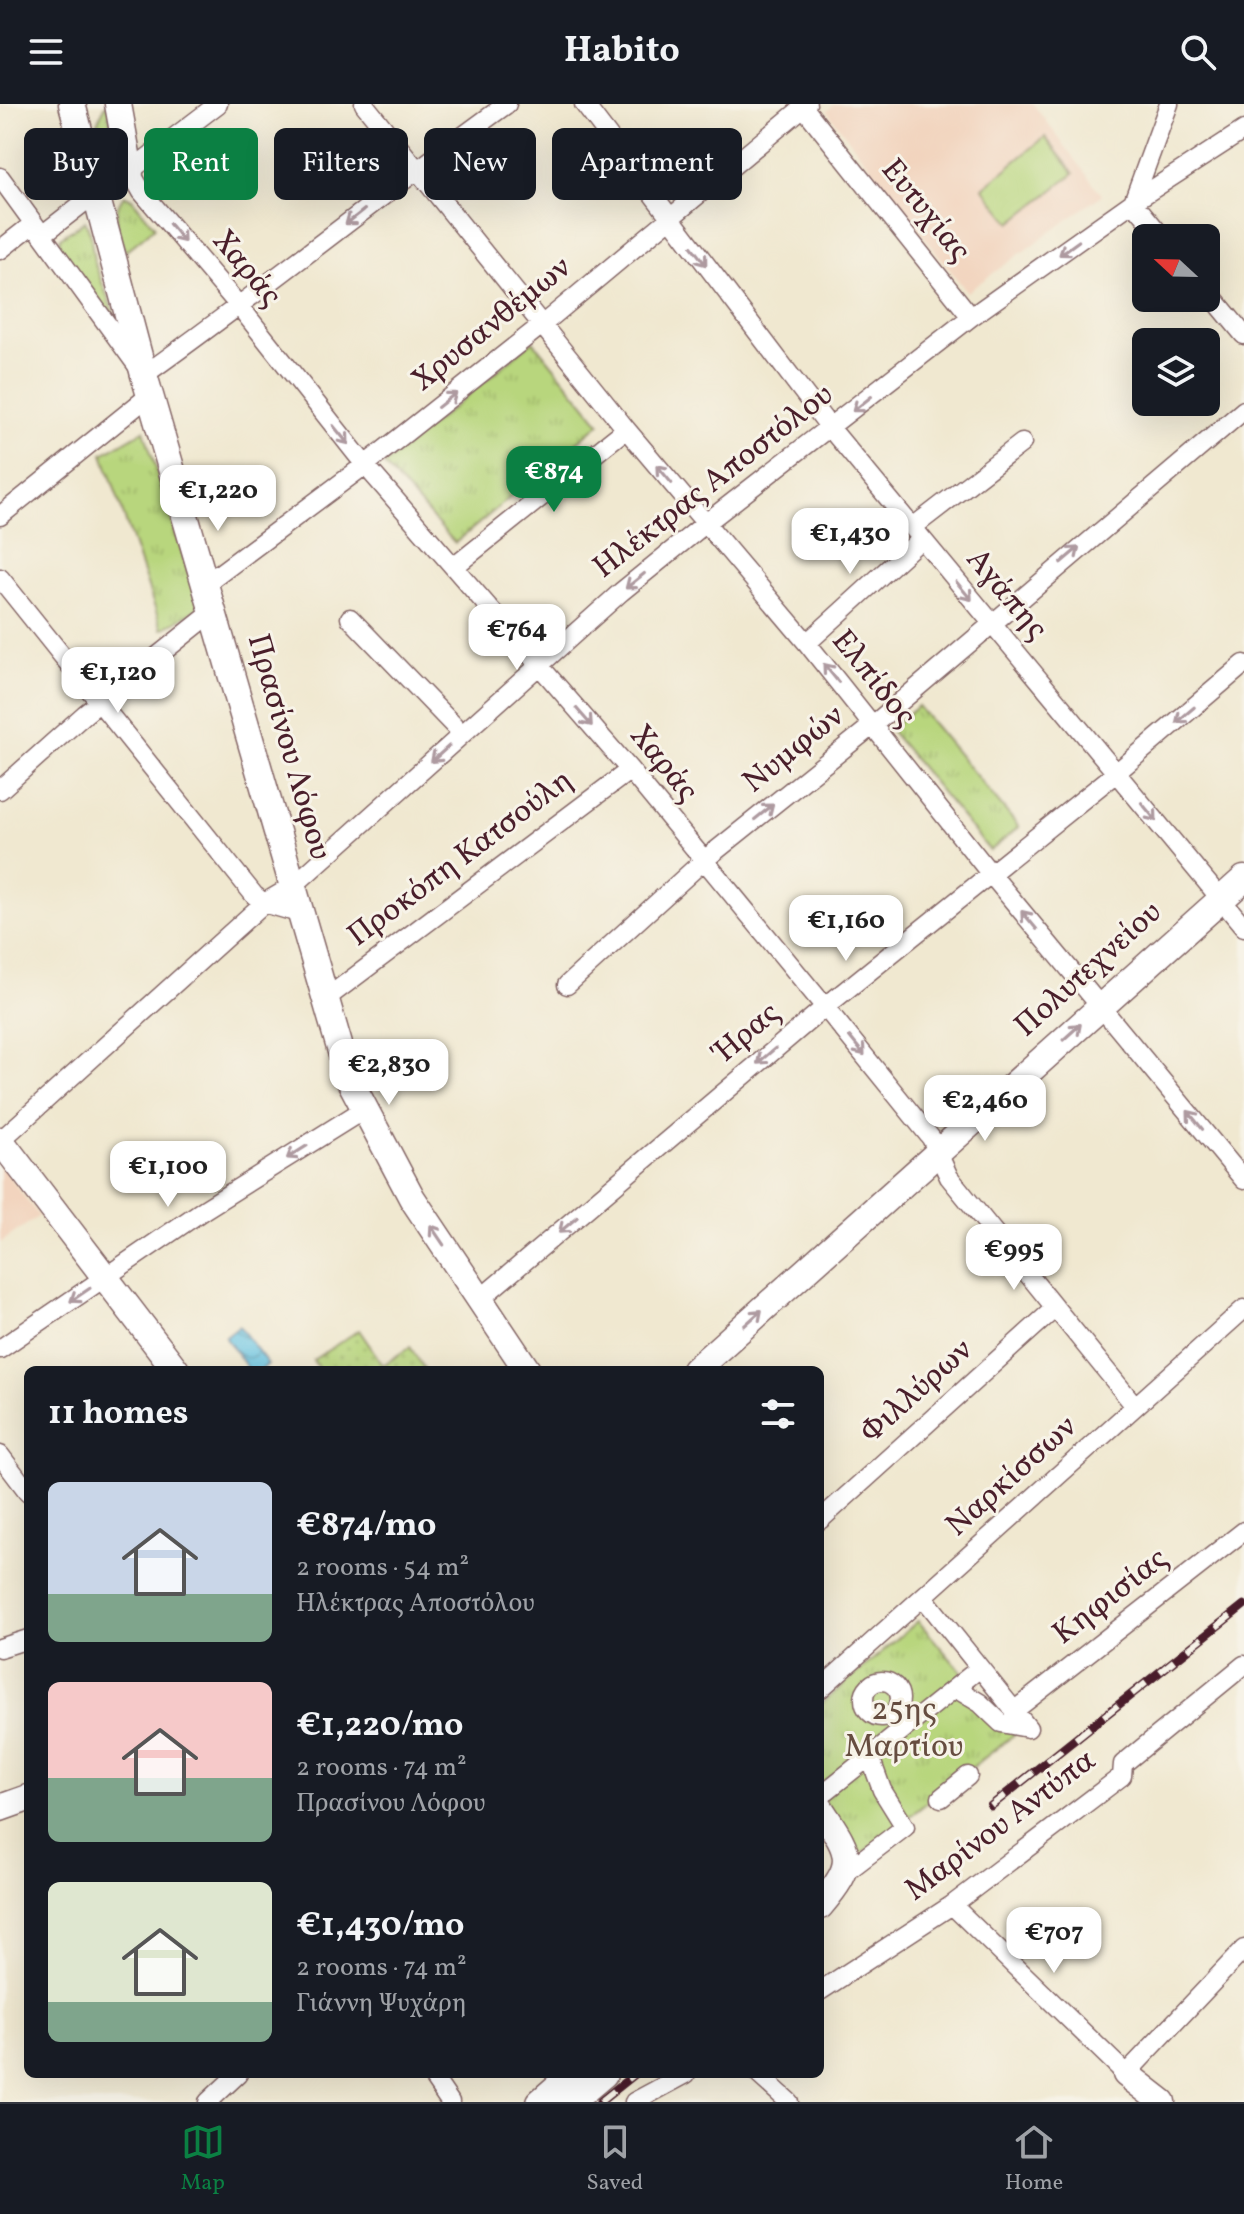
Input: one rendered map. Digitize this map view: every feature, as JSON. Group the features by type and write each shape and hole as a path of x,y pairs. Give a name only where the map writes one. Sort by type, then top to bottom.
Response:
{"street":[{"path":"118,104 130,171 218,104"},
{"name":"Ελπίδος","path":"364,104 626,429 807,643 990,873 1244,1180"},
{"path":"0,516 240,307 416,170 507,104"},
{"name":"Αγάπης","path":"584,104 831,429 1244,927"},
{"path":"1151,224 1133,202 1169,104"},
{"name":"Χρυσανθέμων","path":"207,583 365,465 543,324 804,105"},
{"name":"Ευτυχίας","path":"804,105 971,317"},
{"name":"Ηλέκτρας Αποστόλου","path":"0,1141 264,903 293,886 538,665 706,523 831,429 971,317 1133,202 1244,130"},
{"name":"Χαράς","path":"130,171 142,192 240,307 365,465 630,770 825,1007 939,1150 949,1177 1135,1406"},
{"path":"0,177 147,385"},
{"path":"0,250 85,200"},
{"name":"Πρασίνου Λόφου","path":"98,200 147,385 328,997 349,1079 412,1198 524,1366"},
{"path":"1220,306 1244,335"},
{"name":"Νυμφών","path":"567,985 703,861 873,725 990,622 1244,410"},
{"path":"455,566 626,429"},
{"path":"807,643 917,533 1022,443"},
{"path":"0,578 264,903 302,914"},
{"path":"0,790 101,701 214,611"},
{"path":"350,618 462,734"},
{"name":"Ήρας","path":"480,1299 825,1007 1116,773 1244,664"},
{"name":"Προκόπη Κατσούλη","path":"328,997 630,770"},
{"name":"Πολυτεχνείου","path":"699,1366 1244,879"},
{"path":"0,1349 205,1209 363,1110"},
{"path":"0,1141 173,1366"},
{"name":"Φιλλύρων","path":"824,1516 1054,1309"},
{"name":"Ναρκίσσων","path":"824,1686 1244,1309"},
{"path":"0,1455 24,1487"},
{"name":"Κηφισίας","path":"1015,1710 1244,1531"},
{"path":"924,1598 1028,1728"},
{"path":"0,1648 24,1640"},
{"path":"851,1663 870,1685"},
{"name":"Μαρίνου Αντύπα","path":"824,1988 952,1905 973,1885 1122,1776 1123,1764 1244,1665"},
{"path":"824,1793 980,1668"},
{"path":"878,1681 895,1686 900,1702 892,1715 881,1718 866,1709 863,1701 870,1685 878,1681"},
{"path":"955,1688 980,1703 1001,1723 1028,1728"},
{"path":"892,1715 904,1729"},
{"path":"1012,1741 1028,1728"},
{"path":"824,1901 846,1872 905,1827 882,1790 870,1757"},
{"path":"941,1798 968,1776"},
{"path":"0,1808 24,1799"},
{"path":"824,1815 845,1851 846,1872"},
{"path":"993,1866 1060,1815"},
{"path":"952,1905 1126,2074 1162,2102"},
{"path":"1126,2074 1244,1949"},
{"path":"208,2102 234,2078"},
{"path":"434,2078 450,2102"},
{"path":"540,2102 567,2078"},
{"path":"571,2102 599,2078"},
{"path":"634,2102 679,2078"},
{"path":"762,2078 789,2102"}],"shaded area":[{"path":"835,104 1033,104 1102,195 967,292 827,111"},
{"path":"0,1165 39,1216 0,1243"}],"green space":[{"path":"105,106 108,106 111,128 94,128"},
{"path":"1045,137 1074,173 1011,223 983,188"},
{"path":"128,197 132,199 155,227 125,252 118,231 120,202 128,200"},
{"path":"85,221 90,232 94,262 118,324 59,247 60,238"},
{"path":"533,341 600,423 455,543 384,465"},
{"path":"144,430 199,608 162,629 103,454"},
{"path":"918,706 1019,827 990,851 889,729"},
{"path":"359,1330 383,1365 410,1347 422,1366 317,1366 313,1360"},
{"name":"25ης Μαρτίου","path":"918,1621 1015,1734 861,1854 824,1802 824,1702"}],"water":[{"path":"239,1326 268,1364 246,1366 225,1337"}],"railway":[{"path":"991,1806 1244,1605"},
{"path":"600,2102 630,2078"}]}
